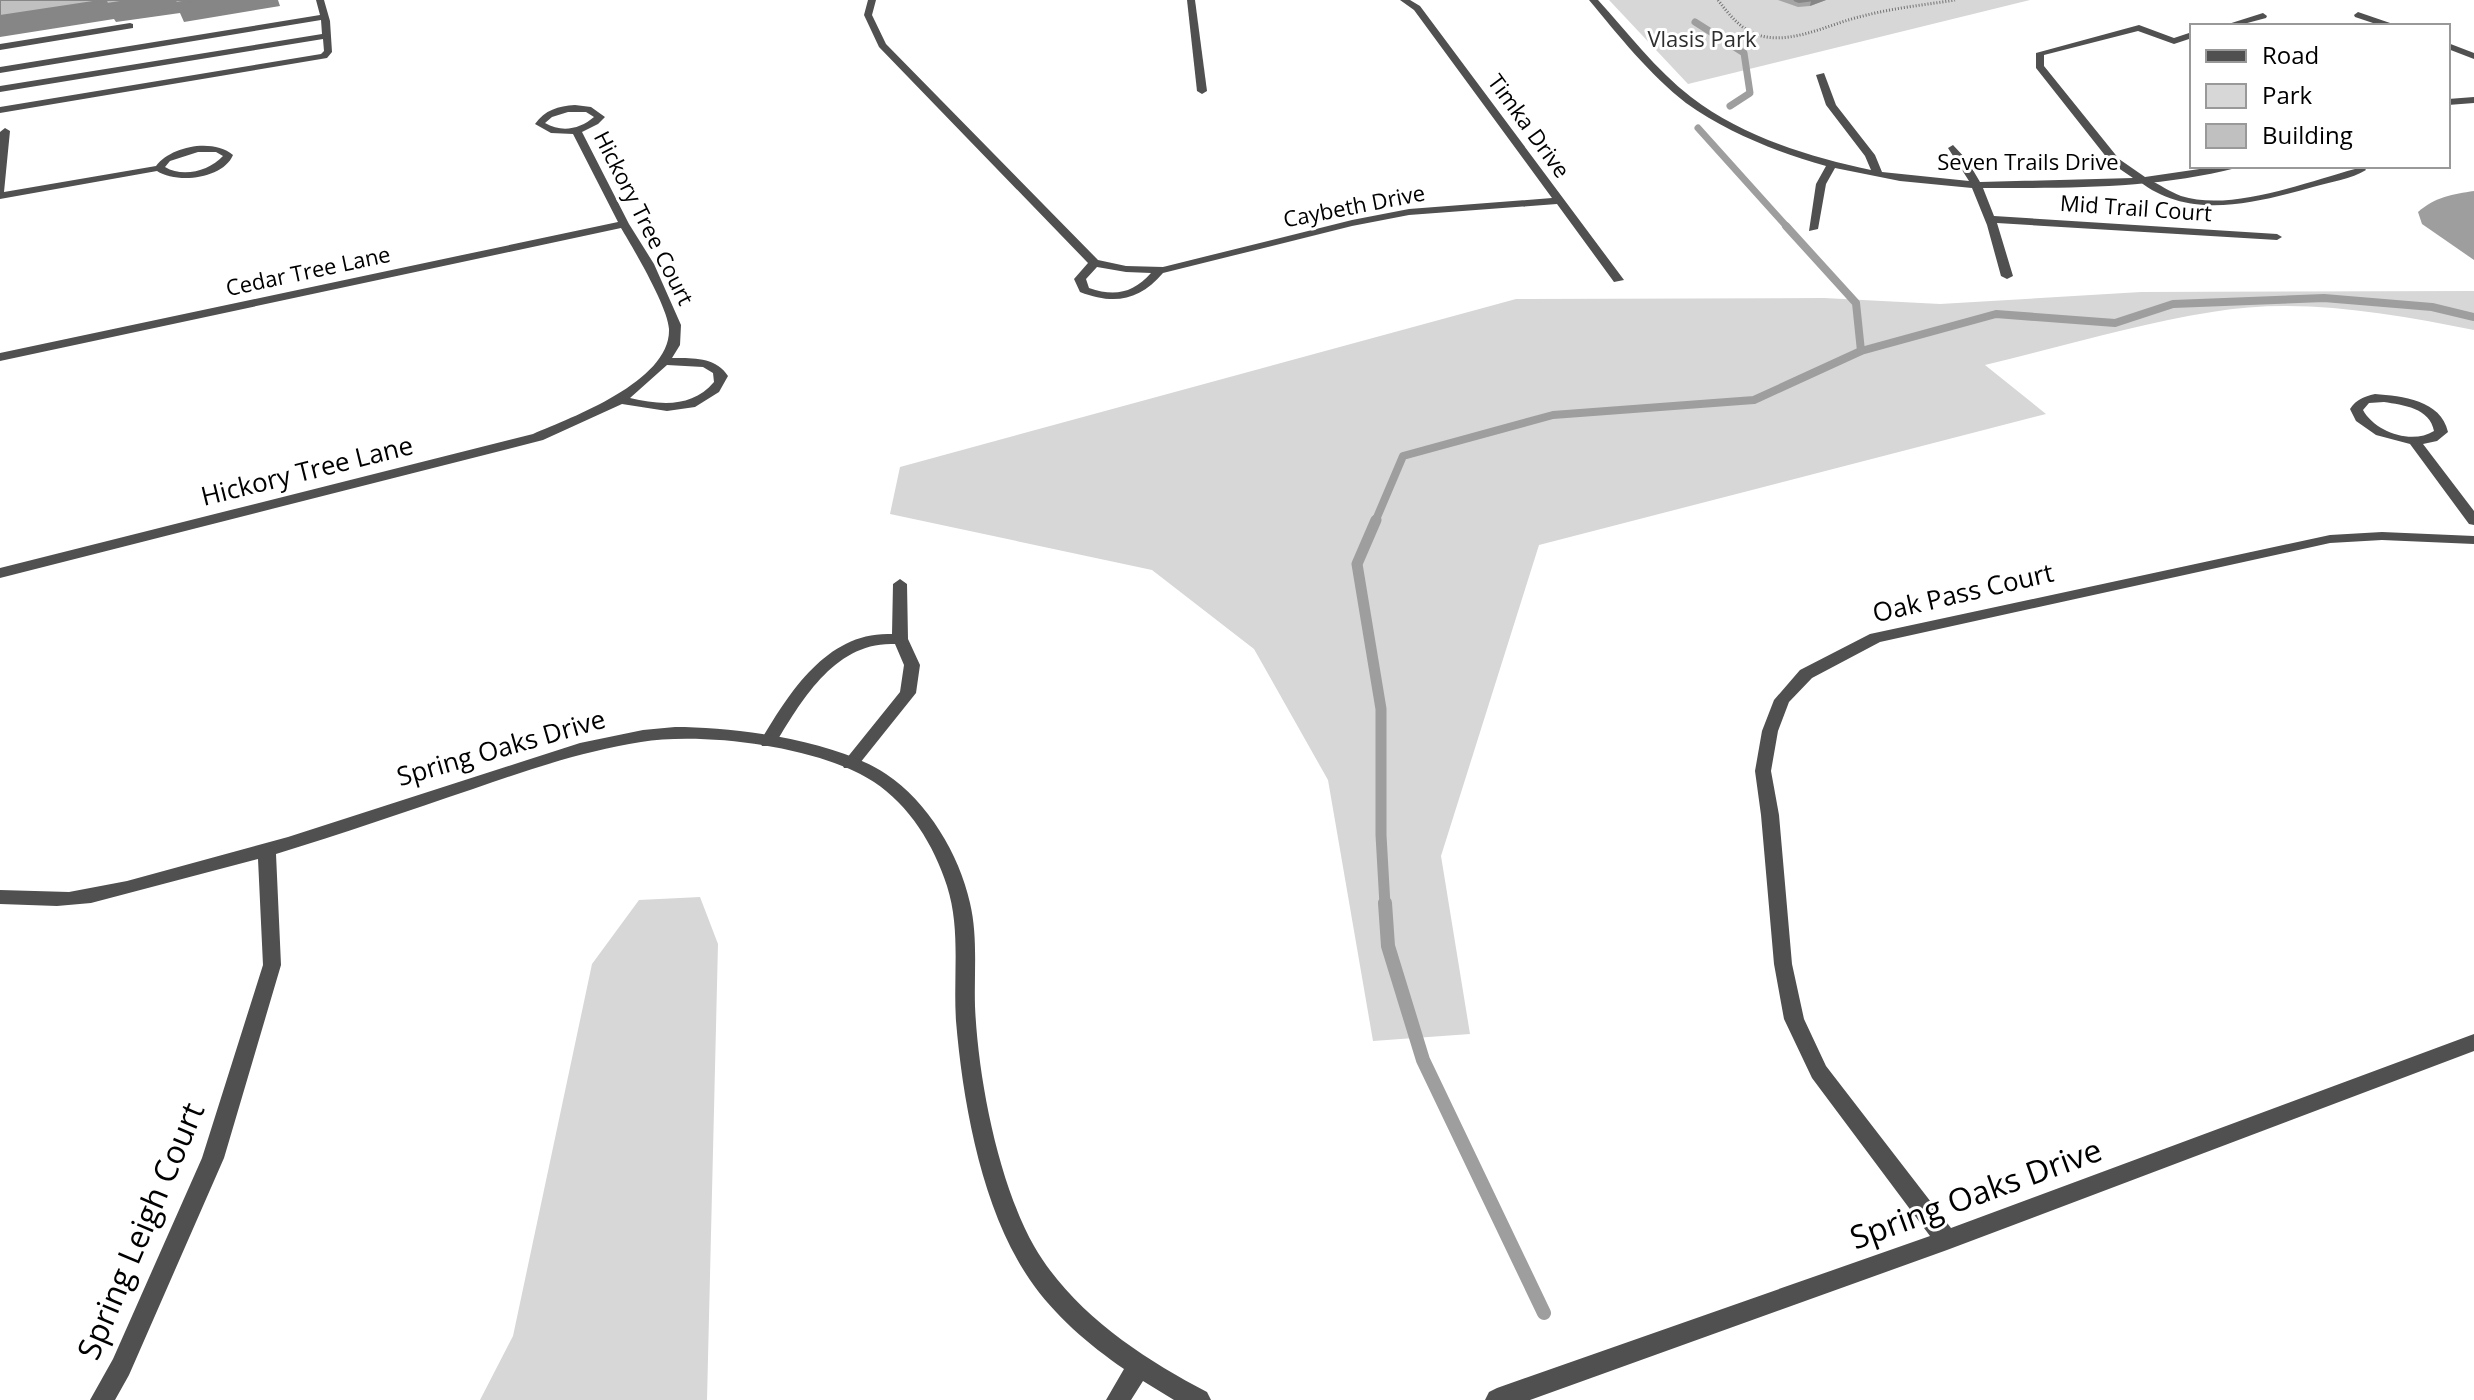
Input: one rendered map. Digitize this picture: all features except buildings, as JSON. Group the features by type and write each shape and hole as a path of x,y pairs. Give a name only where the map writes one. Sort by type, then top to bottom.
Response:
{"street":[{"path":"0,110 306,60 328,52 320,0"},
{"path":"872,0 868,15 882,45 1094,263"},
{"path":"1191,0 1202,91"},
{"name":"Timka Drive","path":"1404,0 1417,8 1618,280"},
{"name":"Seven Trails Drive","path":"1593,0 1696,106 1727,125 1779,147 1833,163 1928,182 1976,185 2165,180 2222,168"},
{"path":"2358,15 2384,24"},
{"path":"2233,24 2263,16"},
{"path":"0,70 325,17"},
{"path":"0,47 130,26"},
{"path":"2190,47 2139,28 2040,53 2039,66 2115,161 2144,181 2181,200 2206,203 2261,196 2361,170 2360,168"},
{"path":"0,89 327,36"},
{"path":"2174,41 2190,36"},
{"path":"2450,47 2474,56"},
{"path":"1821,75 1831,105 1853,137 1865,148 1876,165 1877,173"},
{"path":"2450,102 2474,100"},
{"name":"Hickory Tree Court","path":"570,108 599,113 598,120 576,130 549,130 540,124 545,116 570,108"},
{"name":"Hickory Tree Court","path":"576,130 648,264 675,325 674,345 664,361"},
{"path":"0,190 5,131"},
{"path":"1953,148 1971,170 1991,219 2007,276"},
{"path":"0,196 159,168 175,175 196,173 223,163 228,155 218,149 185,151 166,159 159,168"},
{"path":"1813,229 1821,184 1833,163"},
{"name":"Caybeth Drive","path":"1160,270 1144,289 1124,297 1101,297 1084,290 1080,279 1094,263 1126,269 1160,270 1409,212 1559,201"},
{"name":"Mid Trail Court","path":"1991,219 2277,237"},
{"name":"Cedar Tree Lane","path":"0,357 624,224"},
{"path":"621,400 653,406 683,406 710,395 721,380 719,372 711,367 664,361"},
{"name":"Hickory Tree Lane","path":"0,573 538,437 621,400 664,361"},
{"path":"2414,440 2436,437 2441,432 2437,419 2402,402 2375,398 2359,404 2358,415 2373,428 2414,440 2474,521"},
{"name":"Oak Pass Court","path":"1947,1240 1819,1072 1794,1019 1783,964 1770,815 1763,771 1770,731 1782,700 1806,674 1875,638 2330,539 2382,536 2474,540"},
{"path":"850,764 908,693 912,665 900,639 900,584"},
{"path":"768,742 796,696 822,668 868,640 886,637 900,639"},
{"name":"Spring Oaks Drive","path":"0,897 91,897 267,851 528,765 592,747 652,736 705,733 768,742 850,764 880,778 908,801 948,867 956,890 966,955 966,1017 978,1103 987,1147 1025,1252 1048,1285 1083,1323 1175,1389 1199,1400"},
{"name":"Spring Leigh Court","path":"102,1400 121,1367 213,1158 272,965 267,851"},
{"name":"Spring Oaks Drive","path":"1497,1400 1947,1240 2474,1042"},
{"path":"1118,1400 1140,1364"}],"path":[{"path":"1718,0 1742,29 1754,35 1781,38 1797,37 1861,16 1955,0"}],"green space":[{"name":"Vlasis Park","path":"1609,0 2030,0 1688,84"},
{"path":"2474,291 2474,330 2343,309 2245,308 2155,323 1985,365 2046,414 1539,545 1441,856 1470,1034 1373,1041 1328,780 1254,649 1152,570 890,514 900,467 1516,299 1824,298 1940,304 2141,292"},
{"path":"700,897 718,944 707,1400 480,1400 513,1336 592,964 639,900"}],"shaded area":[{"path":"2474,191 2474,260 2422,224 2418,212 2438,200"}],"waterway":[{"path":"1695,22 1744,53 1750,93 1730,106"},
{"path":"1698,128 1788,228"},
{"path":"1786,226 1856,303 1861,351"},
{"path":"1861,351 1996,314 2115,323 2173,304 2324,298 2432,307 2474,317"},
{"path":"1375,522 1403,456 1553,415 1754,400 1861,351"},
{"path":"1376,520 1357,564 1381,709 1381,835 1385,905"},
{"path":"1385,903 1388,946 1423,1060 1544,1313"}]}
